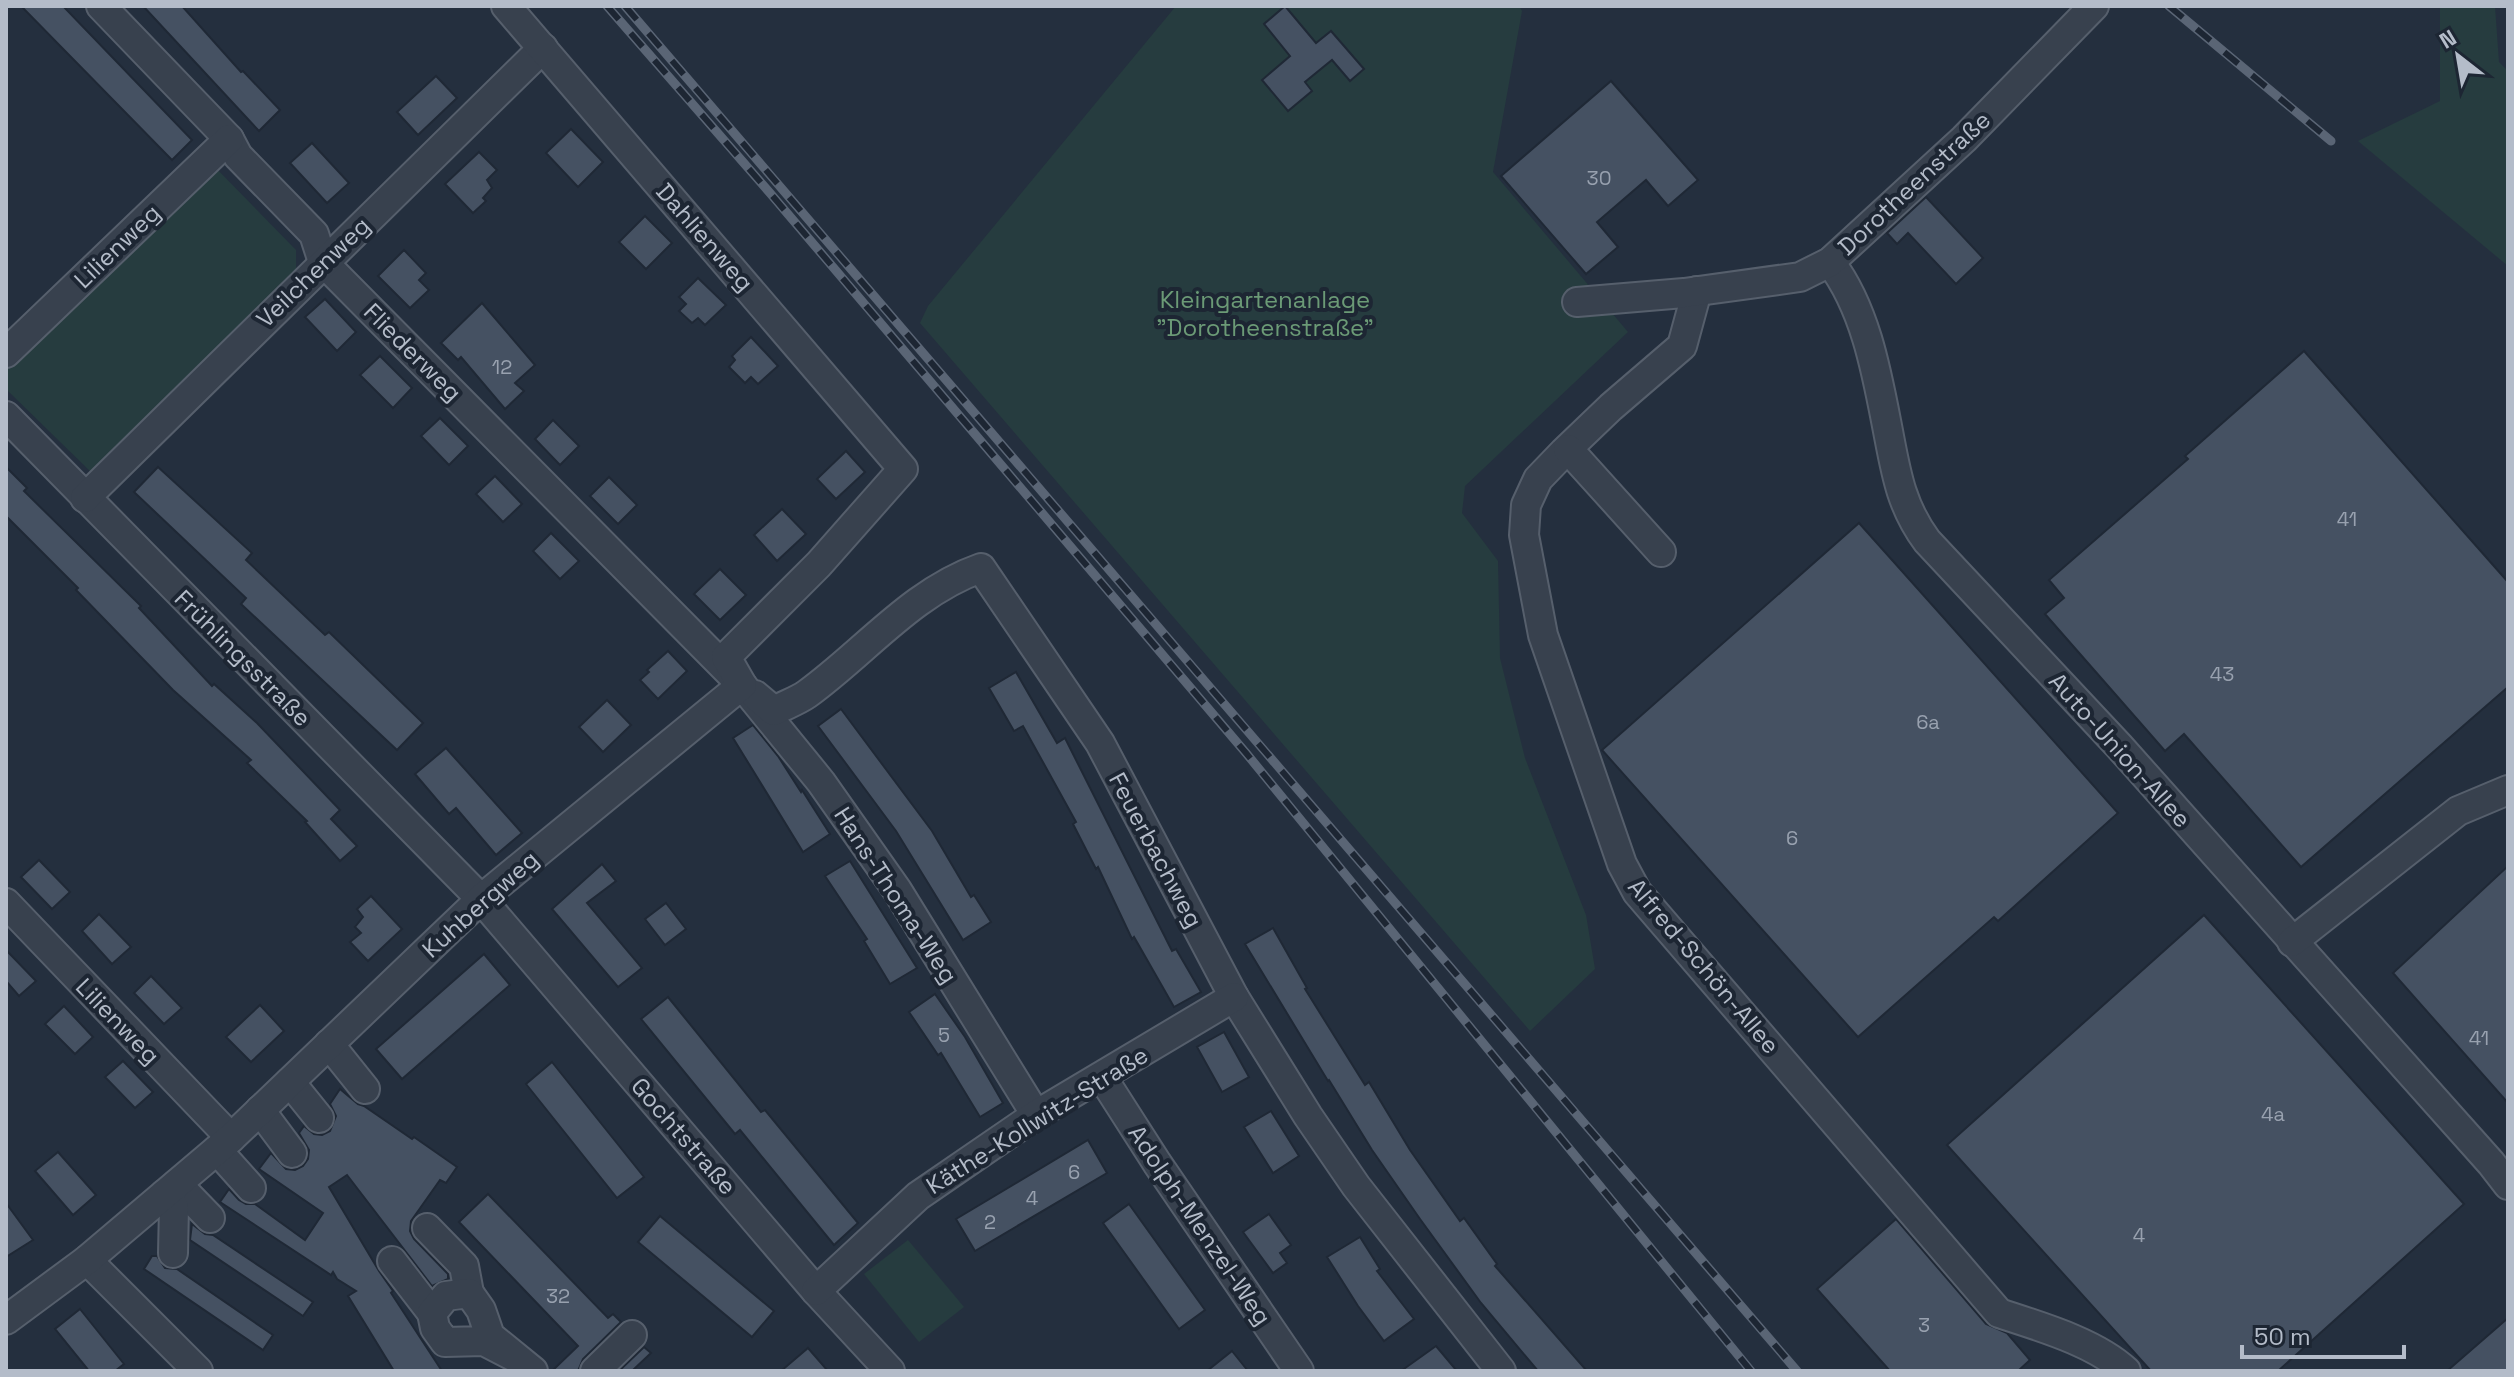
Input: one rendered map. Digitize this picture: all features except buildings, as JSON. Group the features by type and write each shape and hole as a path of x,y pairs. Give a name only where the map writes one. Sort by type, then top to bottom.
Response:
{"street":[{"name":"Fliederweg","path":"101,6 229,139 238,156 314,234 323,262 742,685"},
{"name":"Dahlienweg","path":"506,6 903,469 819,564 726,657 742,685"},
{"name":"Dorotheenstraße","path":"1577,302 1697,291 1800,277 1830,262 1964,139 2094,6"},
{"name":"Veilchenweg","path":"85,498 543,48"},
{"name":"Lilienweg","path":"6,353 229,139"},
{"name":"Auto-Union-Allee","path":"1830,262 1846,283 1861,321 1879,384 1900,491 1912,521 1927,541 2119,746 2508,1185"},
{"name":"Alfred-Schön-Allee","path":"1697,291 1682,346 1611,407 1538,479 1526,505 1524,535 1543,635 1622,864 1637,892 1999,1313 2089,1348 2126,1371"},
{"name":"Frühlingsstraße","path":"6,416 481,899"},
{"path":"1568,449 1661,552"},
{"name":"Feuerbachweg","path":"742,685 774,711 791,703 805,696 911,606 963,574 981,568 1100,743 1234,997 1308,1116 1356,1186 1501,1371"},
{"name":"Kuhbergweg","path":"6,1320 87,1260 224,1144 481,899 742,685"},
{"name":"Hans-Thoma-Weg","path":"742,685 821,782 897,890 1036,1115"},
{"path":"2292,942 2458,811 2508,790"},
{"name":"Gochtstraße","path":"481,899 816,1291 890,1371"},
{"name":"Lilienweg","path":"6,903 224,1144 251,1188"},
{"name":"Käthe-Kollwitz-Straße","path":"816,1291 918,1196 1036,1115 1234,997"},
{"path":"329,1044 365,1089"},
{"name":"Adolph-Menzel-Weg","path":"1102,1077 1299,1371"},
{"path":"290,1082 319,1118"},
{"path":"260,1110 292,1153"},
{"path":"171,1189 210,1218"},
{"path":"171,1189 174,1207 173,1253"},
{"path":"427,1228 464,1266 469,1293 481,1310 490,1336 523,1363"},
{"path":"87,1260 198,1371"},
{"path":"392,1261 432,1313 435,1328 445,1342 484,1341 523,1363"},
{"path":"432,1313 446,1296 469,1293"},
{"path":"595,1371 632,1335"},
{"path":"489,1371 523,1363"}],"green space":[{"name":"Kleingartenanlage \"Dorotheenstraße\"","path":"1176,6 1519,6 1522,11 1493,172 1628,332 1465,486 1462,513 1498,561 1500,658 1525,758 1586,915 1595,969 1530,1031 920,323 928,306"},
{"path":"2440,6 2495,6 2499,62 2508,71 2508,266 2358,141 2440,101"},
{"path":"212,164 296,250 296,271 95,476 8,391 7,371 18,352"},
{"path":"908,1240 964,1307 919,1342 864,1274"}],"railway":[{"path":"607,6 1246,753 1751,1371"},
{"path":"625,6 1797,1371"},
{"path":"2169,6 2331,141"}]}
